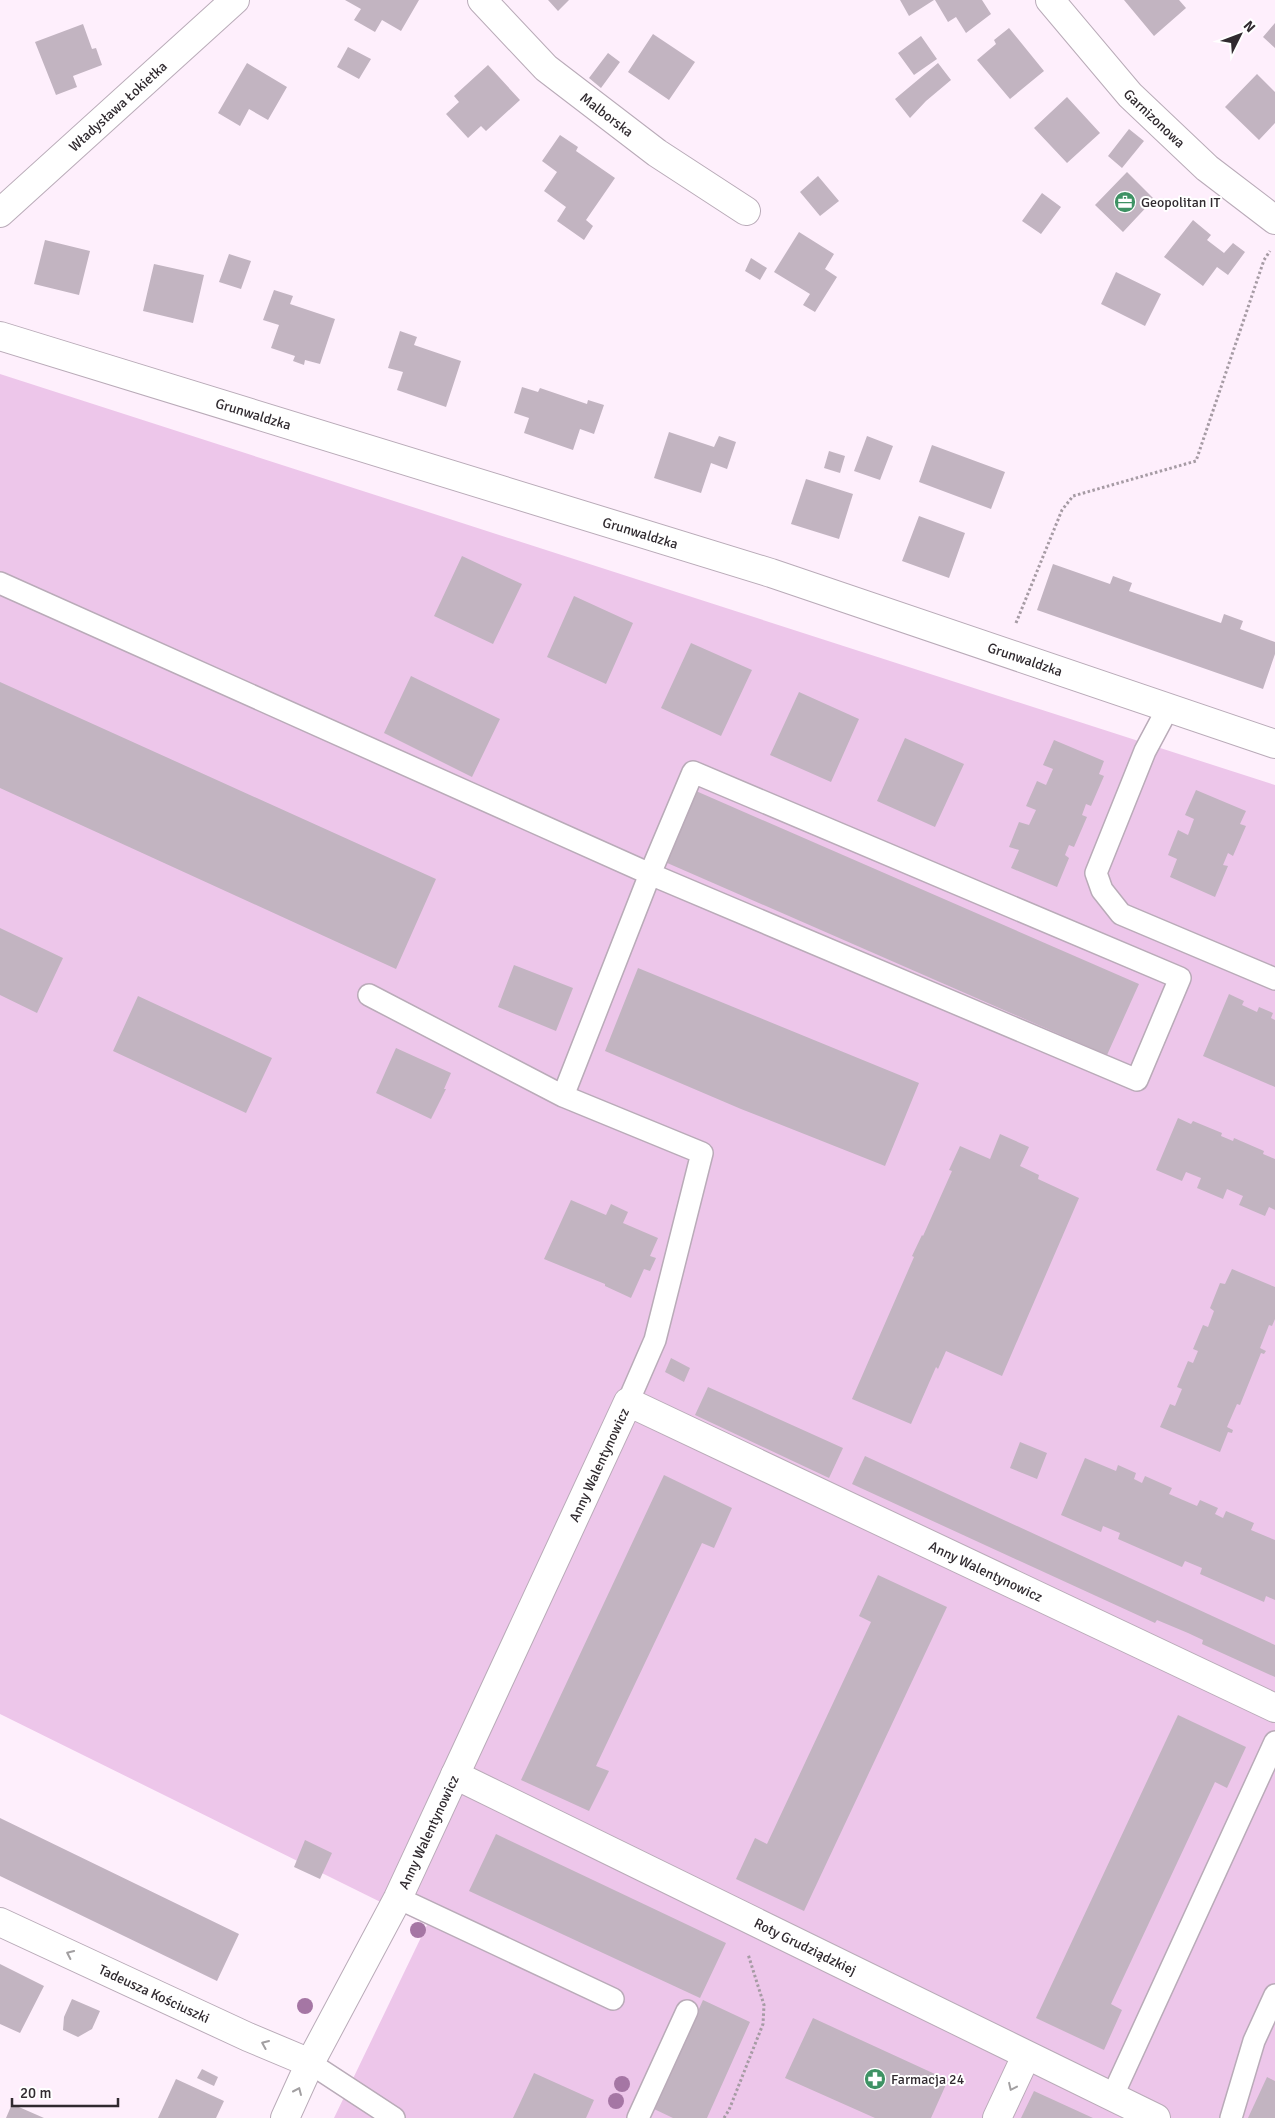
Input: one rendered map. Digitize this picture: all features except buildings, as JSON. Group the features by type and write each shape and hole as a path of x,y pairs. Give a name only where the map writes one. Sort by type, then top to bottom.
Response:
{"street":[{"name":"Władysława Łokietka","path":"0,213 235,0"},
{"name":"Malborska","path":"482,0 546,68 657,153 746,211"},
{"name":"Garnizonowa","path":"1050,0 1130,94 1274,232"},
{"name":"Grunwaldzka","path":"0,336 761,570 1275,744"},
{"name":"Anny Walentynowicz","path":"286,2118 310,2063 398,1898 628,1402 1275,1708"},
{"name":"Roty Grudziądzkiej","path":"455,1775 1156,2118"},
{"name":"Tadeusza Kościuszki","path":"0,1922 248,2037 310,2063"},
{"path":"998,2118 1026,2056"}],"lane":[{"path":"0,583 650,874 1137,1080 1180,978 693,772 650,874 563,1096"},
{"path":"1168,708 1145,751 1096,873 1102,890 1121,914 1275,979"},
{"path":"369,995 563,1096 702,1153 655,1340 628,1402"},
{"path":"1112,2097 1275,1742"},
{"path":"398,1898 613,1999"},
{"path":"1231,2118 1254,2041 1275,1994"},
{"path":"638,2118 687,2011"},
{"path":"310,2063 394,2118"}],"path":[{"path":"1005,653 1062,510 1073,496 1196,461 1274,232"},
{"path":"724,2118 729,2110 763,2024 764,2005 745,1947"}],"shaded area":[{"path":"0,374 1275,785 1275,2118 334,2118 427,1925 0,1714"}],"place":[{"name":"Geopolitan IT","path":"1125,202"},
{"name":"Farmacja 24","path":"875,2079"}]}
